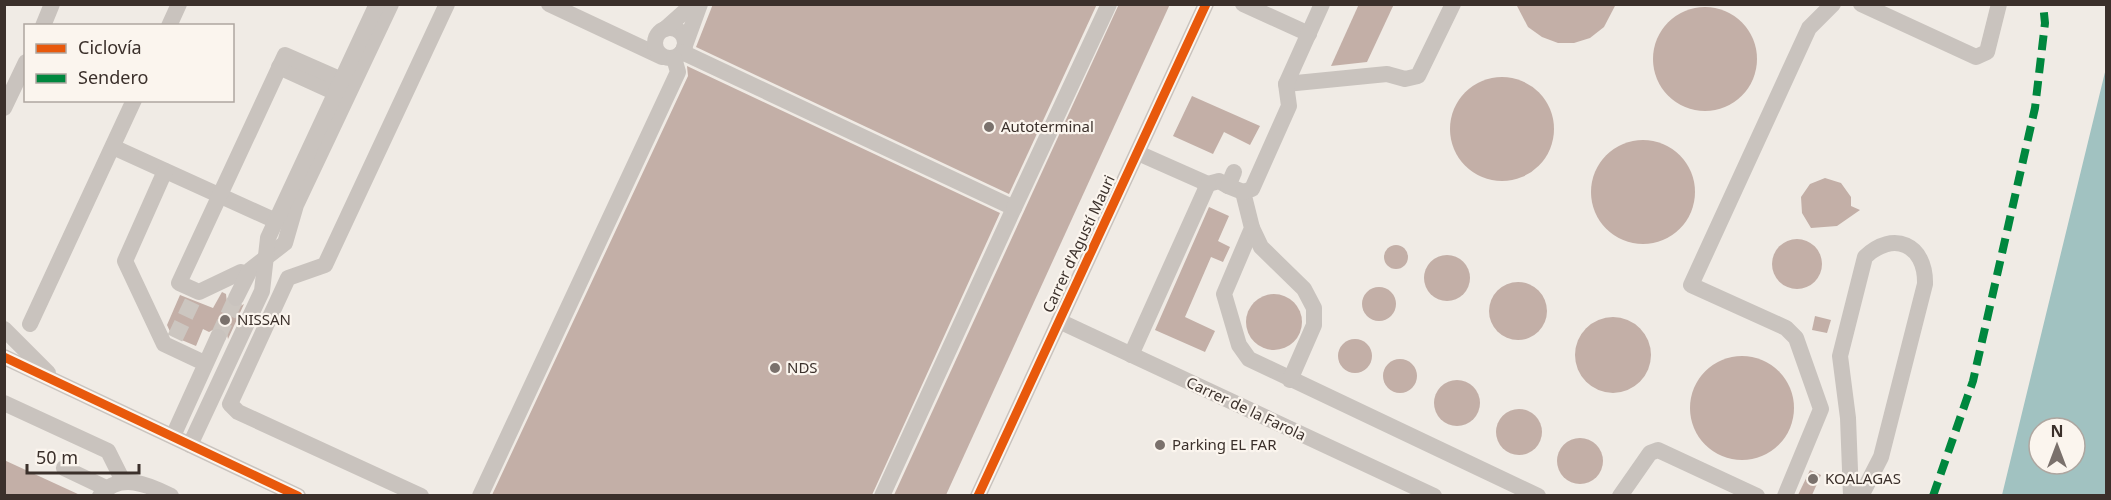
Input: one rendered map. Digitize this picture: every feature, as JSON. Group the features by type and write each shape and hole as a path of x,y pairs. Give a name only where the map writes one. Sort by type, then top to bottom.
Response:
{"street":[{"path":"44,24 52,4"},
{"path":"170,24 179,4"},
{"path":"190,445 262,291 262,261 268,238 377,4"},
{"path":"339,86 285,55 179,283 197,295 262,261 282,247 288,238 296,205 391,4"},
{"path":"421,495 238,412 230,404 288,278 325,266 447,4"},
{"path":"549,4 630,42 676,54"},
{"path":"630,42 642,42 662,30 693,4"},
{"path":"480,495 678,72 676,54 699,4"},
{"path":"882,495 1109,4"},
{"name":"Carrer d'Agustí Mauri","path":"978,495 1206,4"},
{"path":"1243,4 1309,34"},
{"path":"1138,153 1208,184 1235,183 1252,189 1289,106 1286,84 1322,4"},
{"path":"1286,84 1387,74 1412,79 1422,71 1453,4"},
{"path":"1785,495 1821,410 1796,338 1786,328 1691,285 1809,28 1833,4"},
{"path":"1861,4 1976,57 1987,52 1999,4"},
{"path":"662,30 679,31 685,39 676,54"},
{"path":"662,30 654,45 1014,208"},
{"path":"4,108 24,66"},
{"path":"30,324 133,102"},
{"path":"113,147 276,221"},
{"path":"165,171 125,261 164,344 173,343 198,360"},
{"path":"1235,183 1252,228 1262,247 1304,289 1314,308 1314,325 1290,380"},
{"path":"1131,355 1208,184"},
{"path":"1252,228 1226,285 1225,303 1243,353 1256,364 1538,495"},
{"path":"1851,495 1848,418 1840,356 1864,257 1882,245 1894,243 1916,251 1925,270 1925,284 1881,457 1861,495"},
{"path":"241,272 232,296 244,279 262,261"},
{"name":"Carrer de la Farola","path":"1059,321 1434,495"},
{"path":"4,329 57,382"},
{"path":"173,436 186,408 214,335 198,360 189,380 186,408"},
{"path":"4,357 298,495"},
{"path":"4,403 108,451 123,481"},
{"path":"1620,495 1650,453 1658,450 1757,495"},
{"path":"64,468 103,492 123,481 146,484 171,495"}],"water":[{"path":"2106,68 2106,495 2002,495"}],"building":[{"name":"Autoterminal","path":"713,4 1097,4 1009,194 696,47"},
{"path":"1119,4 1170,4 946,495 894,495"},
{"path":"1359,4 1394,4 1367,62 1331,66"},
{"path":"1516,4 1616,4 1604,27 1590,38 1574,43 1558,43 1542,37 1528,27"},
{"path":"1705,7 1725,11 1734,16 1748,30 1753,39 1757,59 1753,79 1748,88 1734,102 1725,107 1705,111 1685,107 1676,102 1662,88 1657,79 1653,59 1657,39 1662,30 1676,16 1685,11"},
{"name":"NDS","path":"687,66 1000,213 872,495 492,495 688,76"},
{"path":"1502,77 1522,81 1531,86 1545,100 1550,109 1554,129 1550,149 1545,158 1531,172 1522,177 1502,181 1482,177 1473,172 1459,158 1454,149 1450,129 1454,109 1459,100 1473,86 1482,81"},
{"path":"1192,96 1260,126 1250,145 1224,132 1213,154 1173,136"},
{"path":"1643,140 1663,144 1672,149 1686,163 1691,172 1695,192 1691,212 1686,221 1672,235 1663,240 1643,244 1623,240 1614,235 1600,221 1595,212 1591,192 1595,172 1600,163 1614,149 1623,144"},
{"path":"1825,178 1841,183 1851,197 1851,206 1860,210 1837,226 1811,228 1802,213 1801,197 1810,184"},
{"path":"1209,207 1229,216 1218,241 1230,247 1223,262 1211,257 1185,317 1215,331 1205,352 1155,330"},
{"path":"1792,239 1802,239 1815,246 1822,259 1822,269 1815,282 1802,289 1792,289 1783,285 1776,278 1772,269 1772,259 1776,250 1783,243"},
{"path":"1396,245 1401,246 1407,252 1407,262 1401,268 1396,269 1391,268 1385,262 1384,257 1385,252 1391,246"},
{"path":"1447,255 1463,262 1470,278 1463,294 1447,301 1431,294 1424,278 1431,262"},
{"path":"1518,282 1529,284 1542,295 1547,311 1545,322 1534,335 1518,340 1507,338 1494,327 1489,311 1491,300 1502,287"},
{"path":"1379,287 1391,292 1396,304 1391,316 1379,321 1367,316 1362,304 1367,292"},
{"path":"222,292 226,294 227,303 231,307 237,308 244,304 228,339 226,330 218,327 209,332 203,329 196,346 172,336 167,325 180,295 213,308"},
{"path":"1269,294 1279,294 1294,302 1300,311 1302,322 1300,333 1294,342 1279,350 1269,350 1258,345 1251,338 1246,327 1246,317 1251,306 1258,299"},
{"path":"1815,316 1831,320 1827,333 1812,330"},
{"path":"1613,317 1627,320 1640,328 1648,341 1651,355 1648,369 1640,382 1627,390 1613,393 1599,390 1586,382 1578,369 1575,355 1578,341 1586,328 1599,320"},
{"path":"1355,339 1367,344 1372,356 1367,368 1355,373 1343,368 1338,356 1343,344"},
{"path":"1742,356 1762,360 1771,365 1785,379 1790,388 1794,408 1790,428 1785,437 1771,451 1762,456 1742,460 1722,456 1713,451 1699,437 1694,428 1690,408 1694,388 1699,379 1713,365 1722,360"},
{"path":"1400,359 1412,364 1417,376 1412,388 1400,393 1388,388 1383,376 1388,364"},
{"path":"1457,380 1473,387 1480,403 1473,419 1457,426 1441,419 1434,403 1441,387"},
{"path":"1519,409 1535,416 1542,432 1535,448 1519,455 1503,448 1496,432 1503,416"},
{"path":"1580,438 1596,445 1603,461 1596,477 1580,484 1564,477 1557,461 1564,445"},
{"path":"4,460 80,495 4,495"},
{"name":"KOALAGAS","path":"1810,470 1821,475 1812,495 1798,495"}],"tunnel":[{"path":"175,338 194,298"},
{"path":"218,337 236,298"}],"marked path":[{"path":"1933,496 1973,381 2035,108 2045,23 2043,4"}],"cycle path":[{"path":"978,496 1206,4"},
{"path":"4,357 298,496"}],"place":[{"name":"Autoterminal","path":"989,127"},
{"name":"NISSAN","path":"225,320"},
{"name":"NDS","path":"775,368"},
{"name":"Parking EL FAR","path":"1160,445"},
{"name":"KOALAGAS","path":"1813,479"}]}
